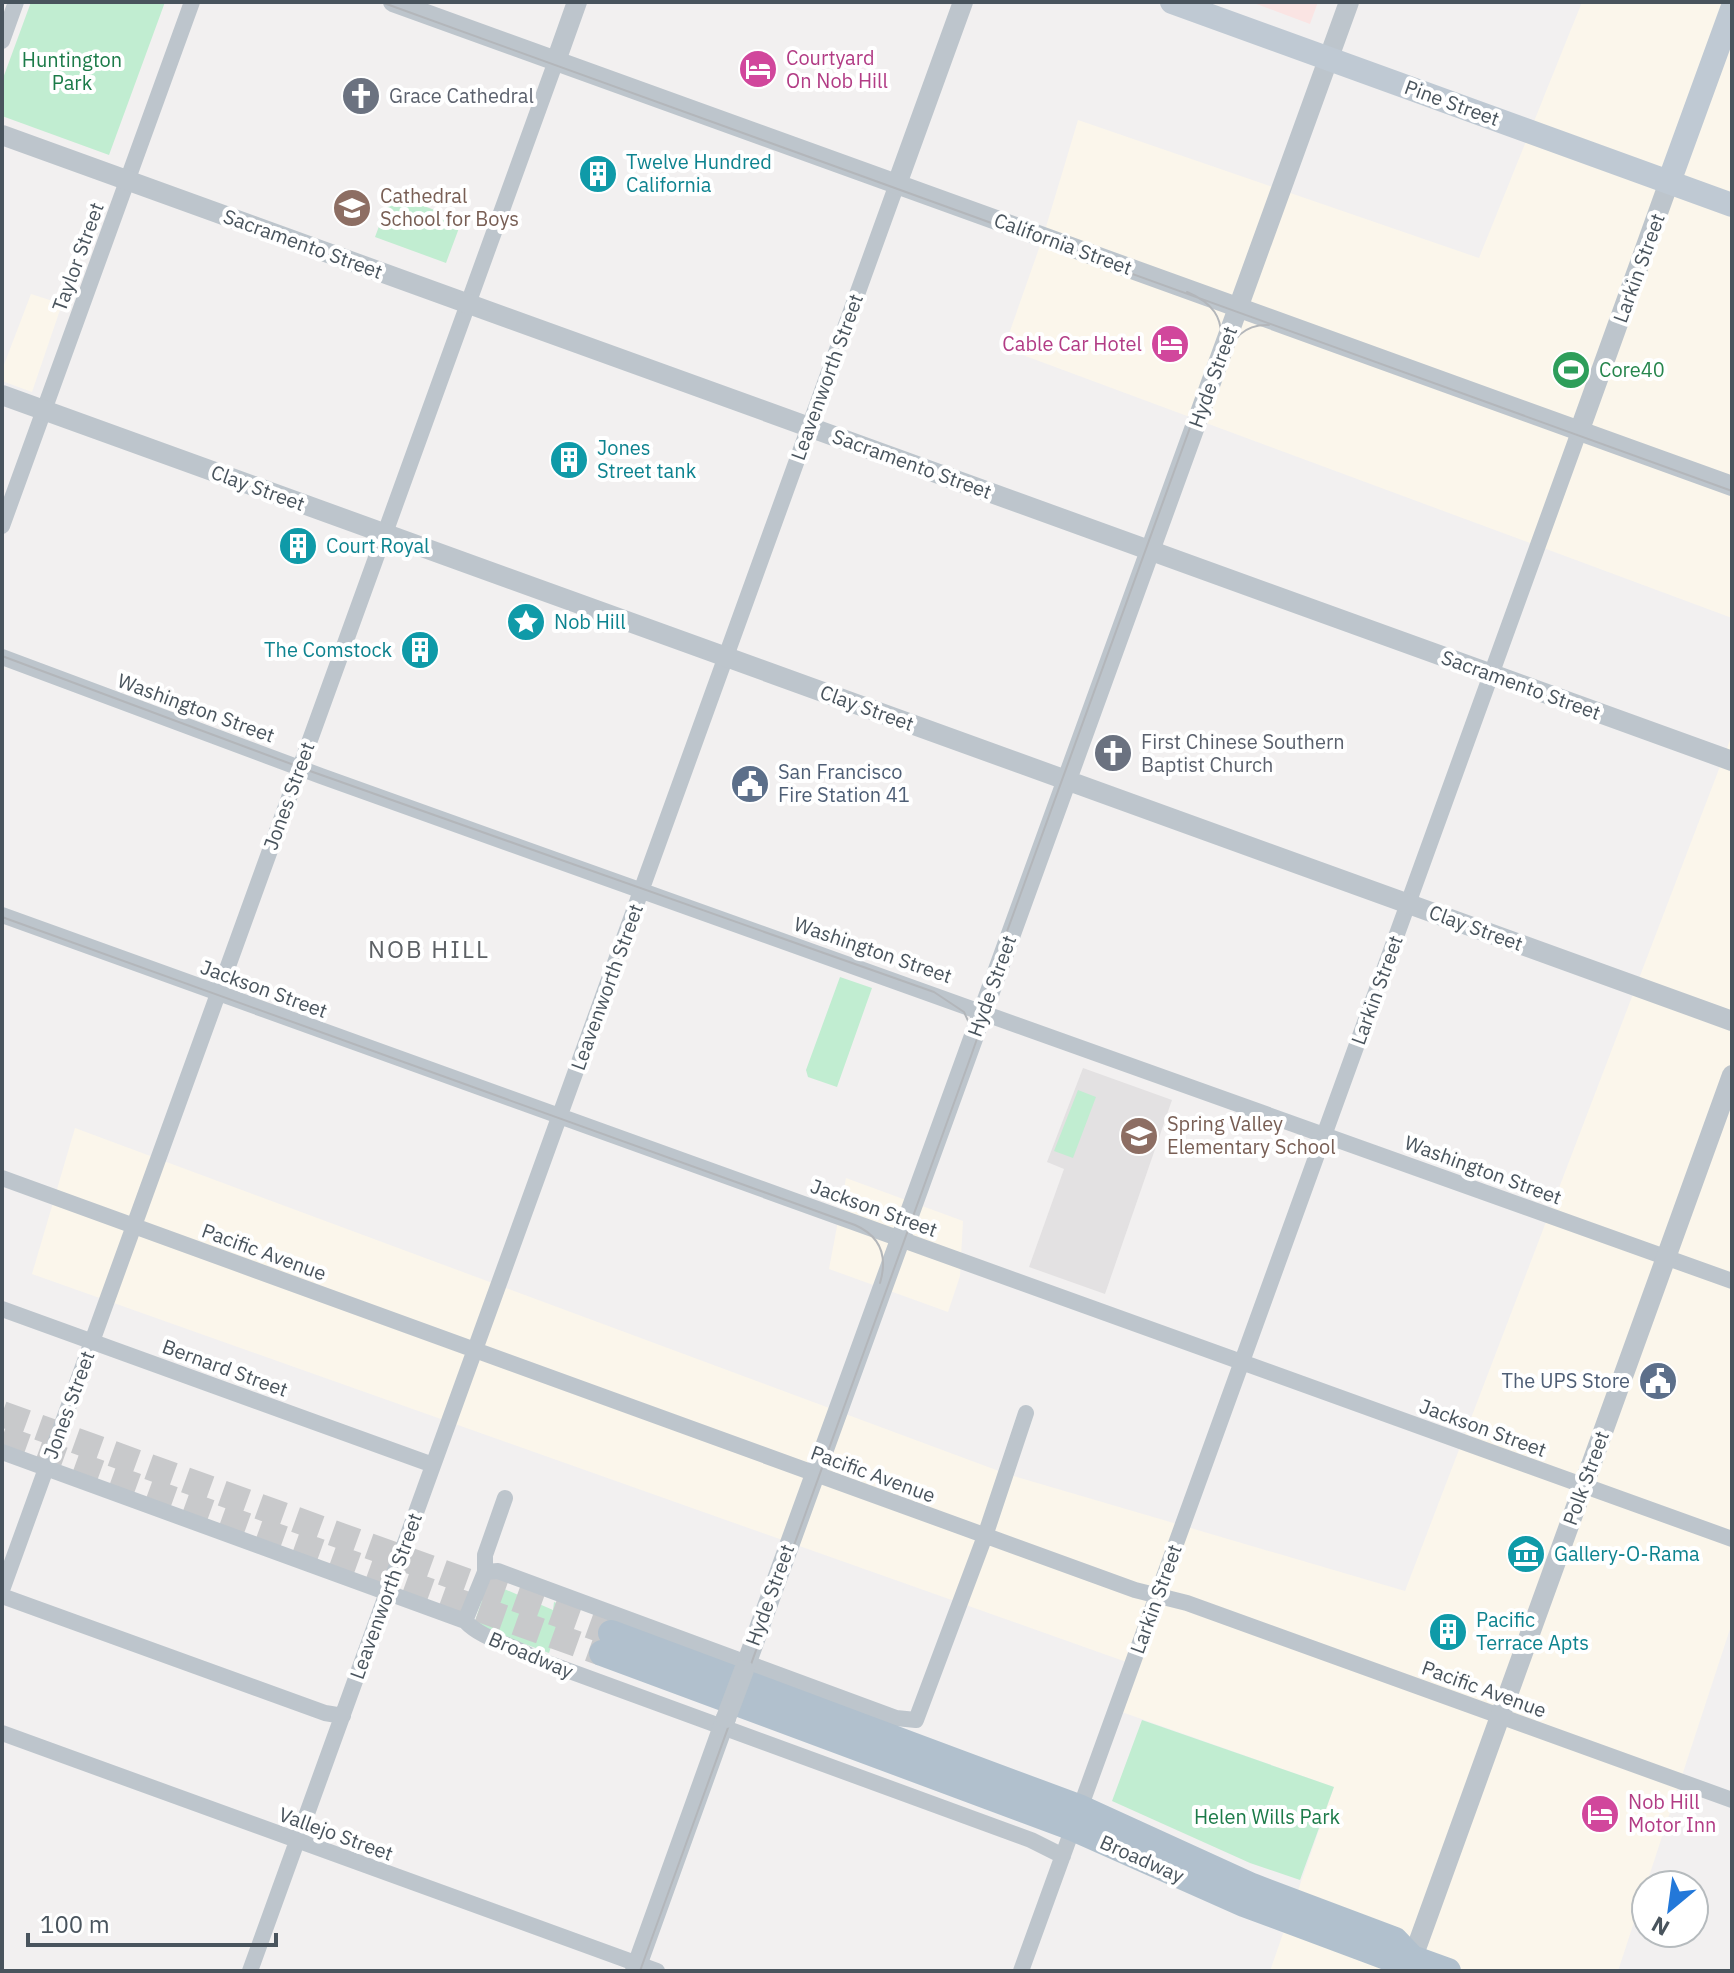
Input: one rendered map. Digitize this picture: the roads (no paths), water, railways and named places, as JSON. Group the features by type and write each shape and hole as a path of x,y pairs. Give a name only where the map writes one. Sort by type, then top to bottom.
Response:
{"main road":[{"name":"Pine Street","path":"1172,2 1732,205"},
{"name":"Larkin Street","path":"1669,182 1732,9"},
{"name":"Broadway","path":"607,1643 1077,1818 1244,1904 1389,1958 1448,1971"}],"street":[{"path":"2,41 16,2"},
{"name":"Taylor Street","path":"2,526 192,2"},
{"name":"California Street","path":"393,2 1732,486"},
{"name":"Jones Street","path":"2,1590 577,2"},
{"name":"Leavenworth Street","path":"250,1971 963,2"},
{"name":"Hyde Street","path":"643,1969 724,1724 1349,2"},
{"name":"Sacramento Street","path":"2,135 1732,761"},
{"name":"Larkin Street","path":"1021,1971 1669,182"},
{"name":"Clay Street","path":"2,395 1732,1021"},
{"name":"Washington Street","path":"2,657 299,768 984,1010 1732,1281"},
{"name":"Jackson Street","path":"2,915 1732,1539"},
{"name":"Polk Street","path":"1410,1964 1732,1075"},
{"name":"Pacific Avenue","path":"2,1178 985,1536 1732,1800"},
{"name":"Bernard Street","path":"2,1309 433,1465"},
{"path":"485,1572 498,1571 745,1666 896,1718 916,1720 985,1536 1026,1413"},
{"name":"Broadway","path":"2,1452 465,1621 476,1632 517,1647 534,1658 724,1724 1031,1840 1063,1856"},
{"path":"465,1621 485,1572 485,1555 505,1498"},
{"path":"2,1596 325,1713 343,1716"},
{"name":"Vallejo Street","path":"2,1733 643,1969"}],"tunnel":[{"path":"2,1414 611,1633"},
{"path":"2,1438 602,1653"}],"tram line":[{"path":"381,2 1732,491"},
{"path":"640,1971 971,1056 978,1036 981,1003 1220,345 1220,326 1214,312 1187,292"},
{"path":"1224,361 1240,334 1252,327 1269,325"},
{"path":"2,656 310,771 934,992 964,1012 975,1036"},
{"path":"2,917 855,1225 871,1235 880,1248 883,1264 880,1283"}],"place":[{"name":"Courtyard On Nob Hill","path":"758,69"},
{"name":"Grace Cathedral","path":"361,96"},
{"name":"Twelve Hundred California","path":"598,174"},
{"name":"Cathedral School for Boys","path":"352,208"},
{"name":"Cable Car Hotel","path":"1170,344"},
{"name":"Core40","path":"1571,370"},
{"name":"Jones Street tank","path":"569,460"},
{"name":"Court Royal","path":"298,546"},
{"name":"Nob Hill","path":"526,622"},
{"name":"The Comstock","path":"420,650"},
{"name":"First Chinese Southern Baptist Church","path":"1113,753"},
{"name":"San Francisco Fire Station 41","path":"750,784"},
{"name":"Spring Valley Elementary School","path":"1139,1136"},
{"name":"The UPS Store","path":"1658,1381"},
{"name":"Gallery-O-Rama","path":"1526,1554"},
{"name":"Pacific Terrace Apts","path":"1448,1632"},
{"name":"Nob Hill Motor Inn","path":"1600,1814"}],"district":[{"name":"NOB HILL","path":"429,950"}],"park label":[{"name":"Huntington Park","path":"72,72"},
{"name":"Helen Wills Park","path":"1267,1817"}]}
